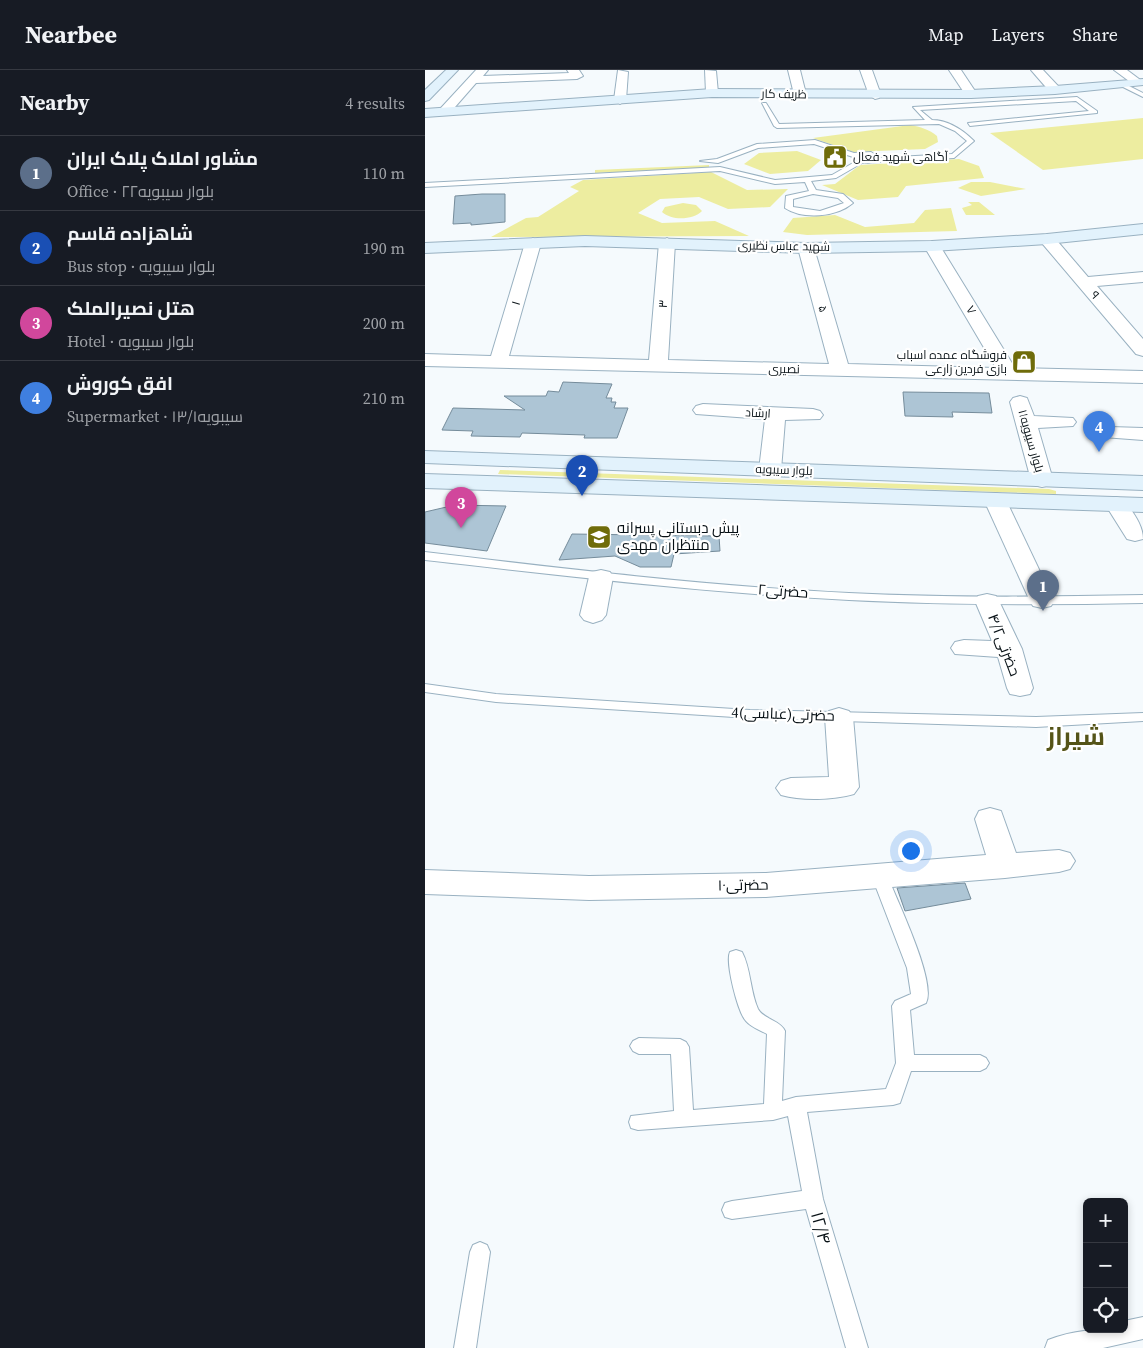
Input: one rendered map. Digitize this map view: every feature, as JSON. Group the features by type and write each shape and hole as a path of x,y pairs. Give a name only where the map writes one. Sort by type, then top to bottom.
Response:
{"street":[{"path":"425,97 452,70"},
{"path":"443,112 482,70"},
{"path":"471,80 577,76 573,70"},
{"path":"794,70 800,94"},
{"path":"866,70 875,94"},
{"path":"955,70 971,94"},
{"path":"1037,70 1055,90"},
{"path":"1120,70 1140,82"},
{"path":"710,71 712,93"},
{"path":"620,100 622,72"},
{"name":"ظریف کار","path":"425,113 712,93 971,94 1055,90 1140,82"},
{"name":"شهید عباس نظیری","path":"425,248 585,241 806,248 932,246 1047,239 1143,229"},
{"name":"۹","path":"1047,239 1143,350"},
{"name":"۳","path":"658,366 667,243"},
{"name":"۱","path":"498,363 533,244"},
{"name":"۷","path":"932,246 1009,374"},
{"name":"۵","path":"806,248 840,370"},
{"path":"1084,282 1143,277"},
{"name":"نصیری","path":"425,360 1143,377"},
{"name":"بلوار سیبویه۱۱","path":"1020,402 1042,480"},
{"name":"ارشاد","path":"703,410 813,415"},
{"path":"770,470 776,414"},
{"path":"1025,422 1066,422"},
{"path":"1109,433 1143,434"},
{"name":"بلوار سیبویه","path":"425,457 1143,483"},
{"name":"بلوار سیبویه","path":"425,481 1143,505"},
{"path":"1073,481 1079,502"},
{"path":"425,499 495,483"},
{"path":"995,500 1042,601"},
{"path":"1117,504 1135,534"},
{"path":"593,615 601,577"},
{"name":"حضرتی۴/۲","path":"987,601 1009,649 1020,688"},
{"path":"964,648 1009,649"},
{"path":"791,788 844,786 839,717"},
{"path":"990,819 1005,866"},
{"name":"حضرتی۱۰","path":"425,882 589,888 766,884 880,877 1059,862"}],"lane":[{"path":"1121,84 1143,95"},
{"path":"930,122 915,108 1077,99 1095,112 970,124"},
{"path":"425,185 720,169 775,182 834,177 860,161 953,156 971,141 957,130 940,122 777,126 764,104"},
{"path":"698,162 718,160 757,146 815,142 853,155 964,147"},
{"path":"601,175 586,171 605,167"},
{"path":"550,178 569,172 559,170"},
{"path":"425,185 482,173"},
{"path":"807,179 813,192"},
{"path":"813,192 840,196 849,203 835,212 809,214 789,208 789,198 813,192"},
{"name":"حضرتی۲","path":"425,556 601,577 846,596 987,601 1143,599"},
{"name":"4حضرتی(عباسی)","path":"425,688 496,698 750,714 1035,722 1143,717"},
{"path":"638,1122 773,1112 796,1105 893,1097 905,1063 901,1006 920,998 916,968 880,877"},
{"path":"736,957 741,984 752,1016 776,1031 773,1062 773,1112"},
{"path":"639,1046 680,1047 683,1119"},
{"path":"905,1063 980,1063"},
{"name":"۱۲/۴","path":"796,1105 813,1199 857,1348"},
{"path":"732,1210 813,1199"},
{"path":"465,1348 480,1252"},
{"path":"1056,1348 1143,1328"}],"green space":[{"path":"1143,118 1143,159 1043,170 990,133"},
{"path":"910,125 931,132 937,136 938,142 925,149 853,152 813,138"},
{"path":"797,151 821,160 808,171 770,174 744,164 759,153"},
{"path":"959,159 979,166 984,178 906,186 898,197 858,200 822,185 835,184 860,165"},
{"path":"709,165 709,168 595,173 595,170"},
{"path":"711,172 747,190 788,189 770,207 728,209 699,197 660,199 638,213 662,223 715,221 749,236 491,237 526,218 538,217 579,191 570,187 583,180"},
{"path":"971,182 990,182 1026,189 981,196 958,188"},
{"path":"968,202 979,202 995,215 966,215 962,208 972,205"},
{"path":"683,203 696,205 702,211 688,218 671,217 662,212 665,207"},
{"path":"951,208 957,231 807,235 783,232 793,218 835,215 865,227 914,223 925,210"},
{"path":"500,470 1049,489 1056,491 1056,494 498,474"}],"building":[{"path":"505,194 505,222 471,225 471,223 453,224 455,196"},
{"path":"563,382 612,384 606,398 612,398 611,402 616,402 614,408 628,408 617,438 584,438 585,435 522,433 520,437 471,436 473,431 442,430 453,408 525,410 504,396 546,396 548,391 559,392"},
{"path":"903,392 989,393 992,413 952,412 953,417 905,416"},
{"path":"455,505 506,506 487,551 425,543 425,512"},
{"path":"572,534 719,536 720,551 674,554 671,567 640,567 615,556 559,560"},
{"path":"965,883 971,899 905,911 897,888"}],"place":[{"name":"آگاهی شهید فعال","path":"835,157"},
{"name":"فروشگاه عمده اسباب بازی فردین زارعی","path":"1024,362"},
{"name":"افق کوروش","path":"1099,452"},
{"name":"شاهزاده قاسم","path":"582,496"},
{"name":"هتل نصیرالملک","path":"461,528"},
{"name":"پیش دبستانی پسرانه منتظران مهدی","path":"599,537"},
{"name":"مشاور املاک پلاک ایران","path":"1043,611"}],"district":[{"name":"شیراز","path":"1076,736"}]}
